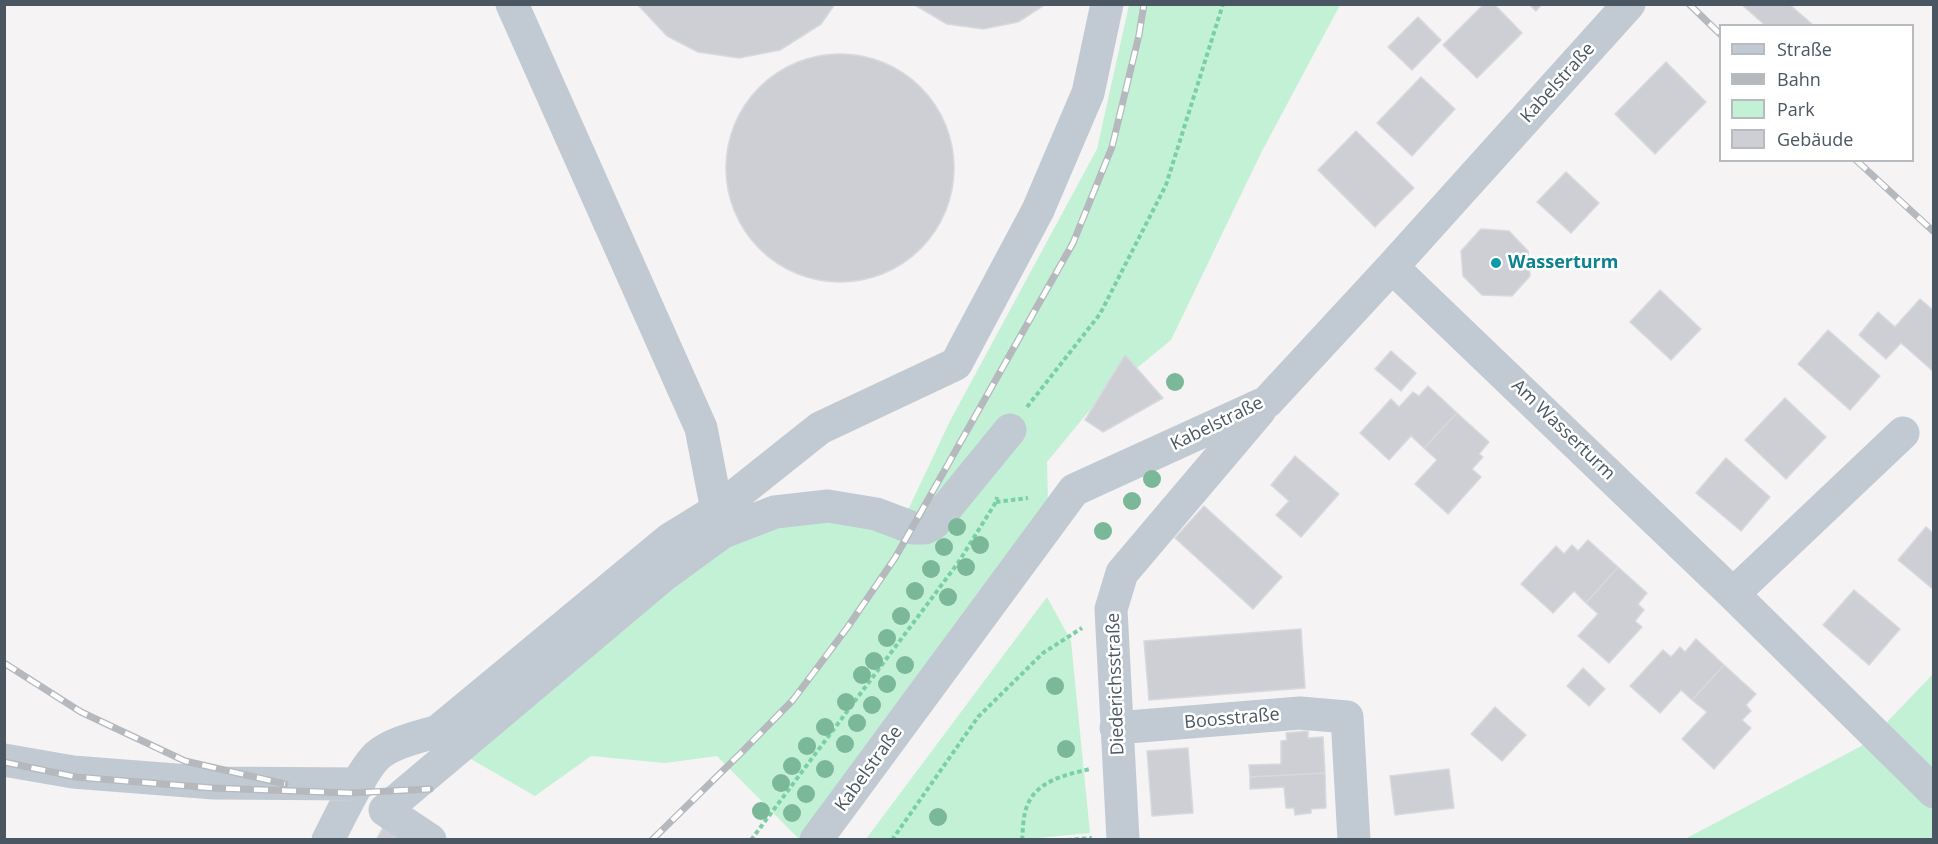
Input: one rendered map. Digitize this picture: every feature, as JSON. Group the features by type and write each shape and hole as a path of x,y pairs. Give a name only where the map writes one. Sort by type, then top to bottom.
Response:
{"street":[{"path":"512,4 701,428 717,510"},
{"path":"328,840 368,768 379,755 402,743 438,731 670,539 717,510 820,428 956,364 1038,210 1088,93 1107,4"},
{"name":"Kabelstraße","path":"816,840 1074,490 1267,402 1629,4"},
{"name":"Am Wasserturm","path":"1392,267 1733,594 1934,792"},
{"name":"Diederichsstraße","path":"1123,840 1111,609 1122,573 1267,402"},
{"path":"430,840 385,810 664,575 723,532 775,512 828,506 876,514 913,528 925,528 934,523 1010,430"},
{"path":"1733,594 1903,433"},
{"name":"Boosstraße","path":"1116,728 1300,713 1347,717 1354,840"},
{"path":"4,760 73,772 214,783 359,784"}],"path":[{"path":"892,840 978,717 1043,653 1111,609"},
{"path":"1022,840 1026,807 1038,789 1058,777 1119,763"}],"green space":[{"path":"1129,5 1340,5 1261,153 1171,340 1098,400 1047,462 1049,543 830,839 799,839 717,756 665,763 591,756 535,796 464,755 712,526 806,493 909,508 950,421 1097,149"},
{"path":"1047,597 1071,641 1090,833 1017,840 866,839"},
{"path":"1933,674 1933,839 1683,840 1867,743"}],"building":[{"path":"637,4 835,4 821,24 780,50 739,58 698,52 667,36"},
{"path":"913,4 1046,4 1018,22 983,29 947,24"},
{"path":"1484,4 1494,4 1522,33 1477,78 1443,45"},
{"path":"1529,4 1542,4 1536,11"},
{"path":"1741,4 1789,4 1812,24 1764,24"},
{"path":"1418,17 1441,40 1412,70 1388,47"},
{"path":"840,54 873,59 894,68 912,80 928,96 940,114 949,135 954,168 949,201 940,222 928,240 912,256 894,268 873,277 840,282 807,277 786,268 768,256 752,240 740,222 731,201 726,168 731,135 740,114 752,96 768,80 786,68 807,59"},
{"path":"1666,62 1706,102 1655,154 1615,114"},
{"path":"1421,77 1455,109 1412,156 1377,123"},
{"path":"1356,131 1414,188 1375,227 1318,170"},
{"path":"1566,172 1599,203 1571,233 1537,202"},
{"name":"Wasserturm","path":"1481,229 1509,231 1528,251 1530,276 1512,296 1482,295 1463,276 1461,251"},
{"path":"1660,290 1701,329 1671,360 1630,322"},
{"path":"1920,299 1934,311 1934,372 1901,343 1886,359 1859,335 1878,312 1895,327"},
{"path":"1828,330 1880,376 1850,410 1798,364"},
{"path":"1391,351 1416,373 1401,391 1375,369"},
{"path":"1125,355 1163,398 1103,432 1085,420"},
{"path":"1428,386 1457,413 1424,448 1411,436 1389,460 1360,433 1391,399 1399,407 1413,392 1419,396"},
{"path":"1785,398 1826,437 1786,479 1745,440"},
{"path":"1457,413 1489,442 1479,454 1483,457 1472,469 1481,477 1448,514 1415,484 1437,460 1424,448"},
{"path":"1295,456 1339,494 1301,537 1276,515 1289,501 1271,485"},
{"path":"1726,458 1770,497 1741,531 1696,493"},
{"path":"1204,506 1282,577 1253,609 1175,538"},
{"path":"1926,527 1934,534 1934,590 1898,560"},
{"path":"1588,540 1618,567 1586,603 1574,591 1553,613 1521,584 1556,546 1564,554 1572,545 1578,551"},
{"path":"1618,567 1647,593 1638,604 1644,610 1635,621 1642,627 1609,663 1578,636 1598,614 1586,603"},
{"path":"1854,590 1900,629 1869,665 1823,625"},
{"path":"1301,629 1305,688 1149,700 1144,641"},
{"path":"1696,639 1724,665 1692,700 1681,690 1660,713 1630,686 1663,650 1671,657 1680,647 1685,652"},
{"path":"1724,665 1756,694 1746,705 1751,711 1742,720 1751,728 1714,769 1682,739 1707,712 1692,700"},
{"path":"1583,668 1605,689 1589,706 1567,686"},
{"path":"1495,707 1526,735 1502,761 1471,734"},
{"path":"1308,731 1308,738 1323,737 1325,773 1250,777 1249,765 1281,764 1281,741 1287,740 1286,733"},
{"path":"1188,748 1193,813 1152,816 1147,751"},
{"path":"1449,769 1454,808 1395,815 1390,776"},
{"path":"1325,773 1326,808 1311,809 1311,813 1295,815 1294,808 1286,808 1284,787 1250,789 1250,777"},
{"path":"383,828 401,840 376,840"}],"railway":[{"path":"652,840 793,700 847,628 895,558 1073,243 1112,147 1139,35 1144,4"},
{"path":"1689,4 1719,33"},
{"path":"1858,162 1934,232"},
{"path":"4,663 81,712 185,761 285,784"},
{"path":"4,762 76,777 213,788 350,793 430,789"}],"place":[{"name":"Wasserturm","path":"1496,263"}]}
